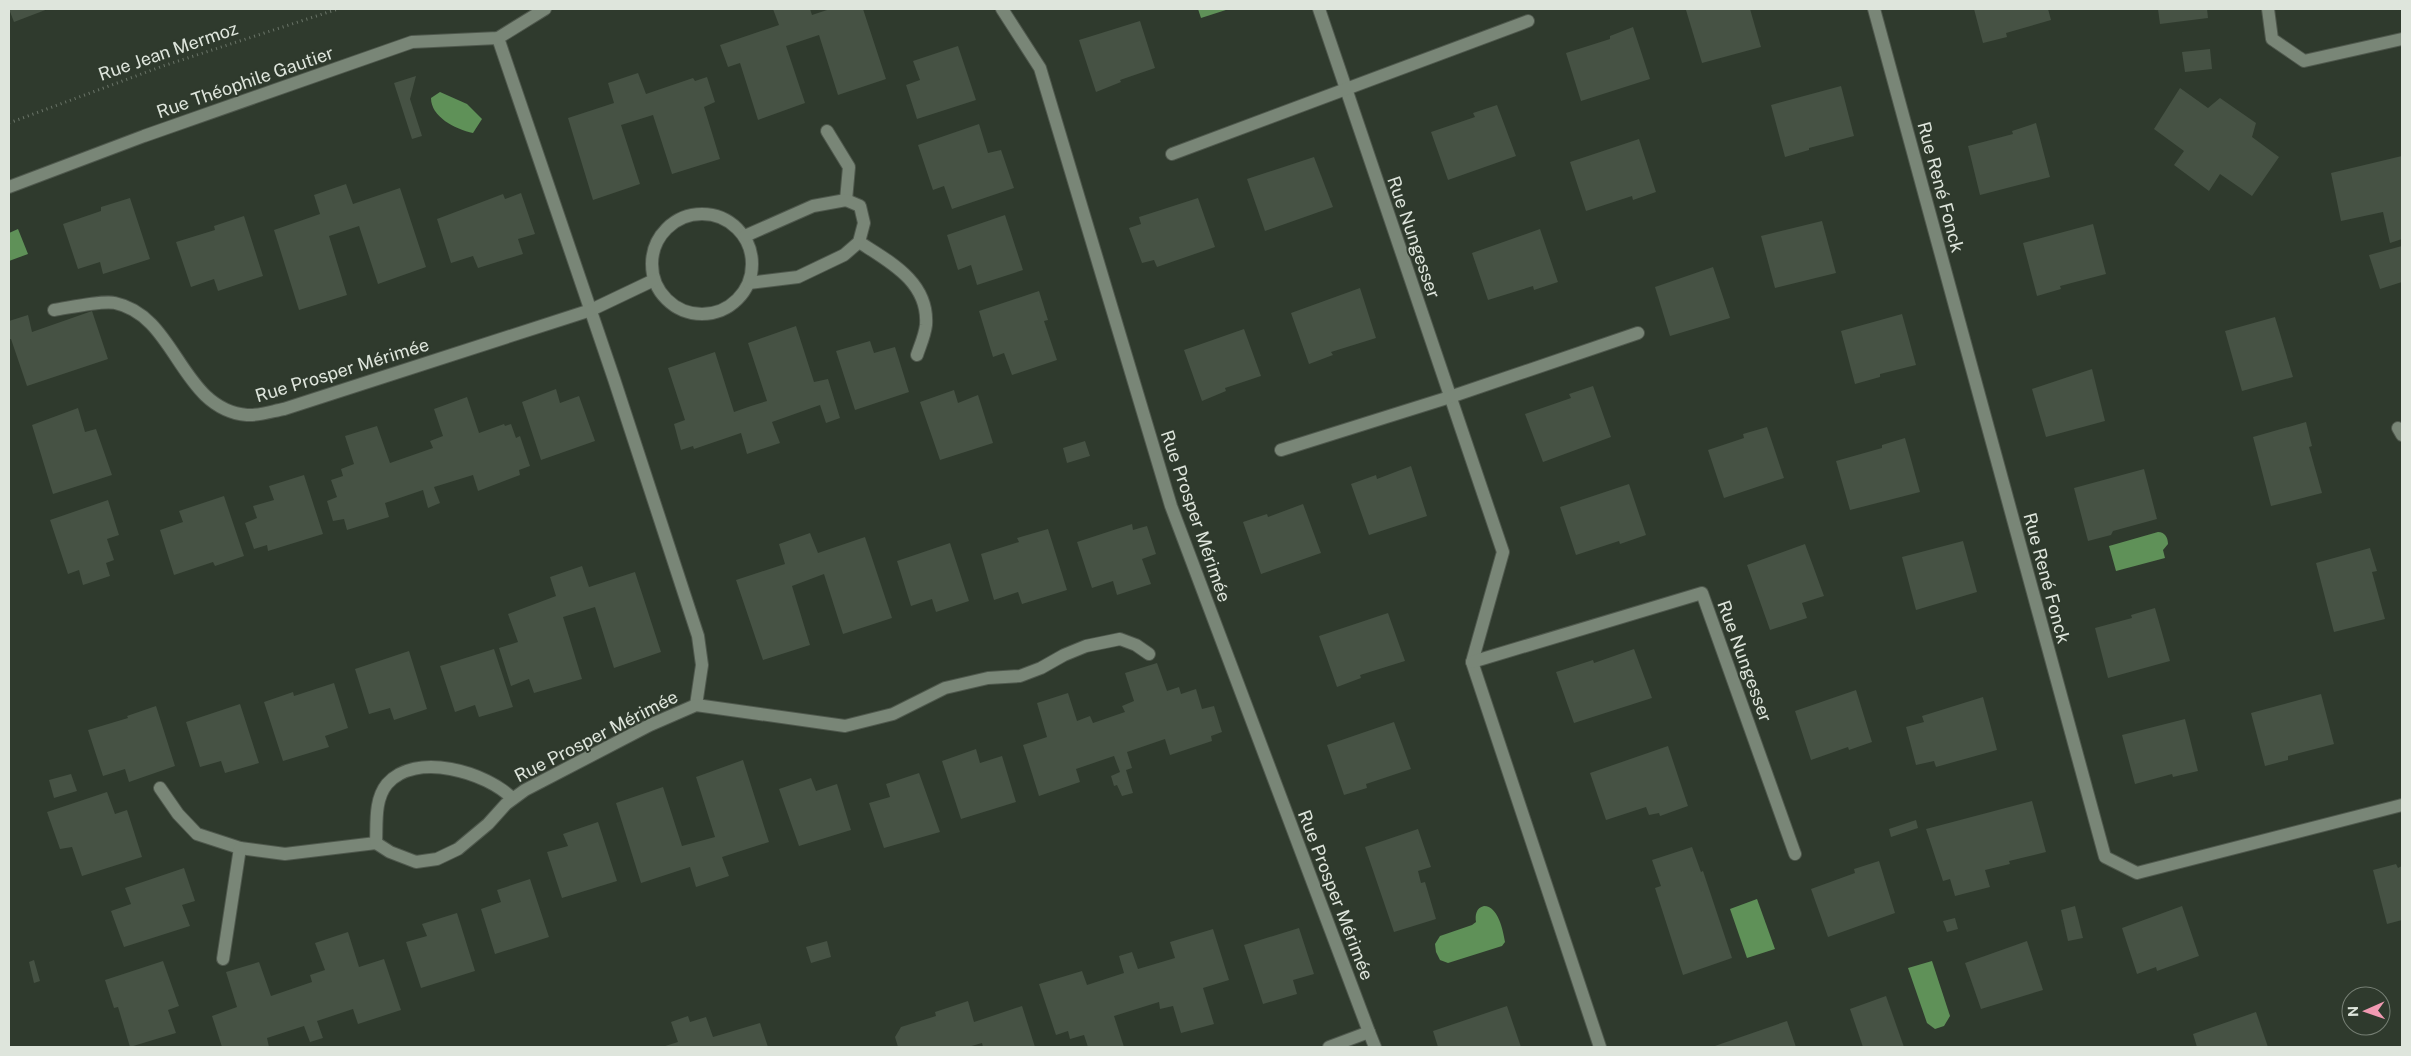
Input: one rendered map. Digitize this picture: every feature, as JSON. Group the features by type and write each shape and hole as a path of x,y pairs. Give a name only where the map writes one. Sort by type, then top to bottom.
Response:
{"street":[{"path":"498,38 545,9"},
{"name":"Rue Prosper Mérimée","path":"1002,9 1040,68 1171,506 1375,1047"},
{"name":"Rue Nungesser","path":"1318,9 1503,552 1472,662"},
{"name":"Rue René Fonck","path":"1874,9 2105,857 2136,873 2402,805"},
{"path":"2268,9 2272,39 2304,61 2402,39"},
{"path":"1172,154 1528,21"},
{"name":"Rue Théophile Gautier","path":"9,187 144,136 412,42 498,38"},
{"name":"Rue Prosper Mérimée","path":"498,38 591,310 698,636 702,665 696,705"},
{"path":"827,131 849,167 846,200"},
{"path":"745,236 813,206 846,200 860,206 864,223 859,242 844,255 798,277 749,283"},
{"path":"704,213 720,216 734,224 745,236 751,251 753,268 749,283 740,298 726,309 710,314 692,314 676,307 663,295 654,280 653,256 662,234 673,222 688,215 704,213"},
{"path":"859,242 900,269 912,281 924,301 926,325 917,355"},
{"name":"Rue Prosper Mérimée","path":"54,310 113,302 139,311 168,342 186,373 208,398 228,411 248,415 284,409 591,310 654,280"},
{"path":"1281,450 1450,398 1638,333"},
{"name":"Rue Nungesser","path":"1472,662 1702,593 1795,854"},
{"name":"Rue Prosper Mérimée","path":"512,799 505,791 477,777 450,768 432,767 404,771 388,784 380,800 376,843 390,852 416,862 437,859 458,849 512,799 525,790 642,730 696,705 845,726 893,714 945,688 988,678 1020,676 1042,668 1064,655 1086,646 1120,639 1136,645 1149,654"},
{"path":"1472,662 1600,1047"},
{"path":"160,788 178,814 197,834 240,848 285,854 376,843"},
{"path":"223,959 240,848"},
{"path":"1329,1047 1369,1032"}],"path":[{"name":"Rue Jean Mermoz","path":"9,123 163,66 325,11 338,9"}],"shaded area":[{"path":"1198,9 1229,9 1201,18"},
{"path":"440,92 467,104 482,119 473,133 459,129 445,121 435,111 431,98"},
{"path":"18,229 28,254 9,261 9,233"},
{"path":"2158,532 2166,536 2168,544 2163,550 2165,558 2116,571 2109,546"},
{"path":"1757,899 1775,949 1747,958 1730,909"},
{"path":"1484,906 1493,910 1499,920 1505,942 1502,946 1448,963 1440,960 1435,944 1440,936 1472,925 1476,922 1478,910"},
{"path":"1932,961 1950,1016 1944,1026 1935,1029 1927,1023 1908,968"}],"building":[{"path":"9,9 48,9 14,22"},
{"path":"773,9 810,9 812,15 830,9 863,9 886,79 838,95 819,35 786,46 805,103 758,120 740,63 728,67 720,45 779,25"},
{"path":"1750,9 1761,47 1702,63 1686,10"},
{"path":"1974,9 2048,9 2051,20 2006,33 2007,37 1983,43"},
{"path":"2158,9 2207,9 2208,18 2160,24"},
{"path":"1140,21 1155,68 1120,80 1121,82 1096,92 1079,40"},
{"path":"1633,27 1650,79 1581,101 1566,53 1610,39 1610,36"},
{"path":"958,46 976,100 917,119 906,85 920,80 913,61"},
{"path":"2210,49 2212,69 2185,72 2182,52"},
{"path":"638,73 646,94 693,78 695,81 707,77 715,102 704,107 720,159 672,174 653,115 621,125 640,184 593,200 568,118 614,103 608,83"},
{"path":"416,76 410,99 422,136 412,139 394,83"},
{"path":"1841,86 1854,136 1809,148 1809,150 1785,157 1771,105"},
{"path":"2180,88 2208,108 2220,98 2256,123 2252,137 2279,157 2252,196 2220,174 2209,191 2174,165 2184,151 2154,129"},
{"path":"1497,105 1516,156 1448,180 1431,132 1475,117 1473,113"},
{"path":"2036,123 2050,177 1980,195 1968,146 2013,134 2012,131"},
{"path":"979,124 988,153 1001,150 1014,188 952,209 944,186 933,190 918,145"},
{"path":"1639,139 1656,192 1633,200 1632,196 1586,211 1570,162"},
{"path":"2402,156 2402,239 2390,243 2383,212 2341,221 2331,173"},
{"path":"1314,157 1333,207 1265,231 1247,179"},
{"path":"346,184 353,204 400,188 426,267 378,284 359,226 329,236 347,295 299,310 274,230 320,214 314,195"},
{"path":"521,193 535,234 518,239 523,254 478,268 473,256 451,263 437,219 503,194 505,199"},
{"path":"130,198 150,259 103,274 100,262 78,269 63,224 101,211 101,207"},
{"path":"1198,198 1215,247 1157,267 1154,260 1142,263 1129,228 1141,224 1139,217"},
{"path":"1005,215 1023,270 977,285 971,265 958,270 947,235"},
{"path":"244,216 263,276 218,291 214,279 191,287 176,242 215,230 214,226"},
{"path":"1822,221 1836,273 1775,288 1761,236"},
{"path":"2093,224 2106,274 2060,286 2061,289 2037,296 2023,243"},
{"path":"1540,229 1558,282 1534,290 1533,286 1488,300 1472,253"},
{"path":"2402,246 2402,282 2380,289 2369,255"},
{"path":"1713,267 1730,318 1670,336 1655,287"},
{"path":"1360,288 1376,338 1331,352 1333,355 1309,364 1291,313"},
{"path":"1039,291 1048,320 1044,321 1057,360 1012,375 1004,353 993,357 979,311"},
{"path":"92,311 108,359 27,386 11,339 9,339 9,321 28,315 32,332"},
{"path":"1902,314 1916,365 1880,374 1880,377 1855,384 1841,331"},
{"path":"2275,317 2293,377 2242,391 2225,331"},
{"path":"796,326 814,382 828,379 840,418 826,423 820,405 772,422 780,443 747,454 741,433 694,449 693,446 681,450 674,424 685,420 668,368 715,352 734,412 767,401 748,343"},
{"path":"1244,329 1261,376 1225,388 1226,391 1202,401 1184,350"},
{"path":"870,341 874,353 895,347 909,392 855,410 836,351"},
{"path":"2092,369 2105,421 2046,437 2032,389"},
{"path":"1593,386 1611,437 1543,462 1525,414 1571,398 1569,394"},
{"path":"556,389 560,403 579,396 595,441 541,460 522,402"},
{"path":"954,390 958,403 978,395 993,443 940,460 920,402"},
{"path":"467,397 479,433 504,424 505,426 511,424 516,438 520,436 530,466 519,470 520,475 478,491 473,475 434,487 440,503 428,508 423,490 385,503 389,517 347,530 344,519 333,521 327,501 337,497 331,480 343,476 341,469 354,464 345,436 377,426 390,463 433,448 430,441 443,436 434,409"},
{"path":"78,408 85,432 96,429 112,475 53,494 32,425"},
{"path":"2306,422 2312,446 2309,447 2322,493 2271,506 2253,437"},
{"path":"1767,427 1784,478 1724,498 1708,450 1744,438 1743,434"},
{"path":"1905,438 1920,492 1850,510 1836,461 1882,448 1882,445"},
{"path":"1085,441 1090,456 1067,463 1063,448"},
{"path":"1411,466 1427,516 1369,535 1351,484 1376,475 1377,479"},
{"path":"2144,469 2157,519 2113,531 2111,535 2088,541 2074,488"},
{"path":"304,475 323,534 268,551 267,545 254,549 245,523 257,518 253,506 274,500 269,486"},
{"path":"1629,484 1646,535 1620,544 1619,541 1576,555 1560,507"},
{"path":"224,496 244,556 215,566 213,562 174,575 160,530 183,522 179,511"},
{"path":"108,500 119,535 107,539 114,560 106,563 110,576 83,585 79,570 68,574 50,520"},
{"path":"1303,504 1321,553 1261,574 1243,522 1267,514 1268,517"},
{"path":"1132,524 1133,530 1147,526 1156,554 1142,559 1151,584 1117,595 1113,581 1092,588 1077,542"},
{"path":"1048,529 1067,590 1022,604 1018,592 994,600 981,554 1019,542 1017,538"},
{"path":"810,533 818,553 865,537 892,618 843,634 824,574 792,586 810,645 763,660 736,580 785,564 779,544"},
{"path":"1963,541 1977,592 1916,610 1902,557"},
{"path":"950,543 969,601 936,612 932,599 911,606 897,561"},
{"path":"1805,544 1824,596 1802,603 1807,618 1770,630 1747,565"},
{"path":"2370,548 2377,571 2372,572 2385,619 2334,632 2316,563"},
{"path":"582,566 589,587 635,572 661,652 614,668 595,607 563,617 582,679 534,693 529,679 511,686 499,648 518,642 508,614 556,596 550,577"},
{"path":"2155,608 2170,661 2108,678 2095,628 2132,618 2131,615"},
{"path":"1388,613 1405,661 1360,675 1361,678 1337,687 1319,636"},
{"path":"494,649 513,707 479,717 475,705 455,712 440,666"},
{"path":"1634,649 1652,698 1574,723 1556,672 1593,660 1594,663"},
{"path":"409,651 427,709 394,720 390,708 369,714 355,669"},
{"path":"1157,663 1167,691 1179,687 1181,694 1196,689 1202,709 1214,706 1222,732 1211,736 1212,741 1170,755 1165,739 1127,752 1132,768 1126,770 1133,793 1122,796 1117,785 1114,786 1111,776 1120,772 1114,756 1076,769 1080,782 1039,796 1023,745 1047,737 1037,703 1068,693 1077,721 1090,716 1093,723 1125,712 1122,706 1134,701 1125,673"},
{"path":"334,683 348,728 325,736 329,747 283,761 264,702 293,692 294,696"},
{"path":"1856,690 1872,742 1849,750 1848,747 1811,760 1795,711"},
{"path":"2321,694 2334,744 2288,756 2288,760 2265,766 2251,713"},
{"path":"1983,697 1997,750 1936,767 1934,761 1916,765 1906,727 1924,722 1922,716"},
{"path":"240,704 259,763 225,773 221,761 200,767 186,722"},
{"path":"156,706 175,766 129,782 125,769 103,776 88,730 128,718 127,716"},
{"path":"2185,719 2198,771 2173,777 2172,774 2135,784 2122,735"},
{"path":"1394,722 1411,769 1366,784 1367,788 1344,795 1327,745"},
{"path":"1668,746 1688,806 1660,816 1659,813 1649,815 1646,807 1606,820 1590,773"},
{"path":"976,749 980,763 1002,756 1016,802 961,819 942,761"},
{"path":"743,760 769,842 722,857 729,876 696,887 690,867 641,883 616,803 663,787 682,846 715,837 696,777"},
{"path":"919,773 940,832 884,848 869,803 890,797 886,784"},
{"path":"71,774 77,791 54,798 49,780"},
{"path":"811,778 816,791 837,784 851,830 799,846 779,789"},
{"path":"107,792 115,814 127,810 142,857 82,876 72,847 60,849 47,812"},
{"path":"2032,801 2046,852 2009,861 2010,864 1985,870 1990,887 1955,896 1950,879 1943,881 1926,829"},
{"path":"1916,820 1918,828 1891,837 1889,829"},
{"path":"598,822 617,881 562,898 547,852 568,846 563,834"},
{"path":"1418,829 1431,867 1418,871 1421,883 1425,882 1436,919 1394,932 1365,847"},
{"path":"1692,847 1701,872 1703,871 1732,958 1683,975 1655,888 1661,886 1652,860"},
{"path":"1879,861 1895,913 1828,937 1811,889 1855,873 1854,869"},
{"path":"2396,864 2398,868 2402,866 2402,920 2387,924 2373,870"},
{"path":"184,868 195,901 182,905 190,926 124,947 111,911 131,904 125,888"},
{"path":"530,879 549,937 495,954 481,909 501,902 497,890"},
{"path":"2075,906 2083,938 2068,941 2061,910"},
{"path":"2182,906 2199,956 2157,971 2156,967 2137,974 2122,928"},
{"path":"457,913 475,971 421,988 406,942 427,936 422,924"},
{"path":"1955,918 1958,929 1947,932 1943,921"},
{"path":"1299,928 1314,974 1293,980 1297,994 1263,1004 1244,945"},
{"path":"1213,929 1229,980 1203,988 1214,1024 1181,1033 1173,1006 1160,1009 1159,1002 1114,1016 1124,1047 1088,1047 1084,1035 1070,1039 1068,1031 1056,1035 1039,984 1082,971 1087,985 1124,973 1119,956 1132,952 1138,969 1175,958 1170,942"},
{"path":"348,932 359,967 384,959 401,1010 358,1024 353,1009 317,1021 323,1038 310,1042 304,1026 267,1038 269,1047 222,1047 212,1016 237,1007 226,972 259,962 271,996 312,982 310,975 325,970 315,943"},
{"path":"827,941 831,957 811,963 806,947"},
{"path":"2027,941 2043,990 1981,1009 1965,963"},
{"path":"34,960 40,981 34,983 29,962"},
{"path":"163,961 179,1006 168,1010 176,1033 130,1047 118,1007 114,1008 105,980"},
{"path":"1886,996 1904,1047 1863,1047 1850,1009"},
{"path":"968,1001 974,1022 1022,1006 1035,1047 983,1047 982,1043 968,1047 898,1047 895,1037 901,1027 936,1016 935,1012"},
{"path":"1507,1006 1521,1047 1438,1047 1433,1031"},
{"path":"2256,1012 2268,1047 2197,1047 2193,1034"},
{"path":"688,1016 690,1022 706,1017 713,1037 760,1023 768,1047 662,1047 678,1042 671,1022"},
{"path":"1787,1021 1796,1047 1712,1047"}]}
